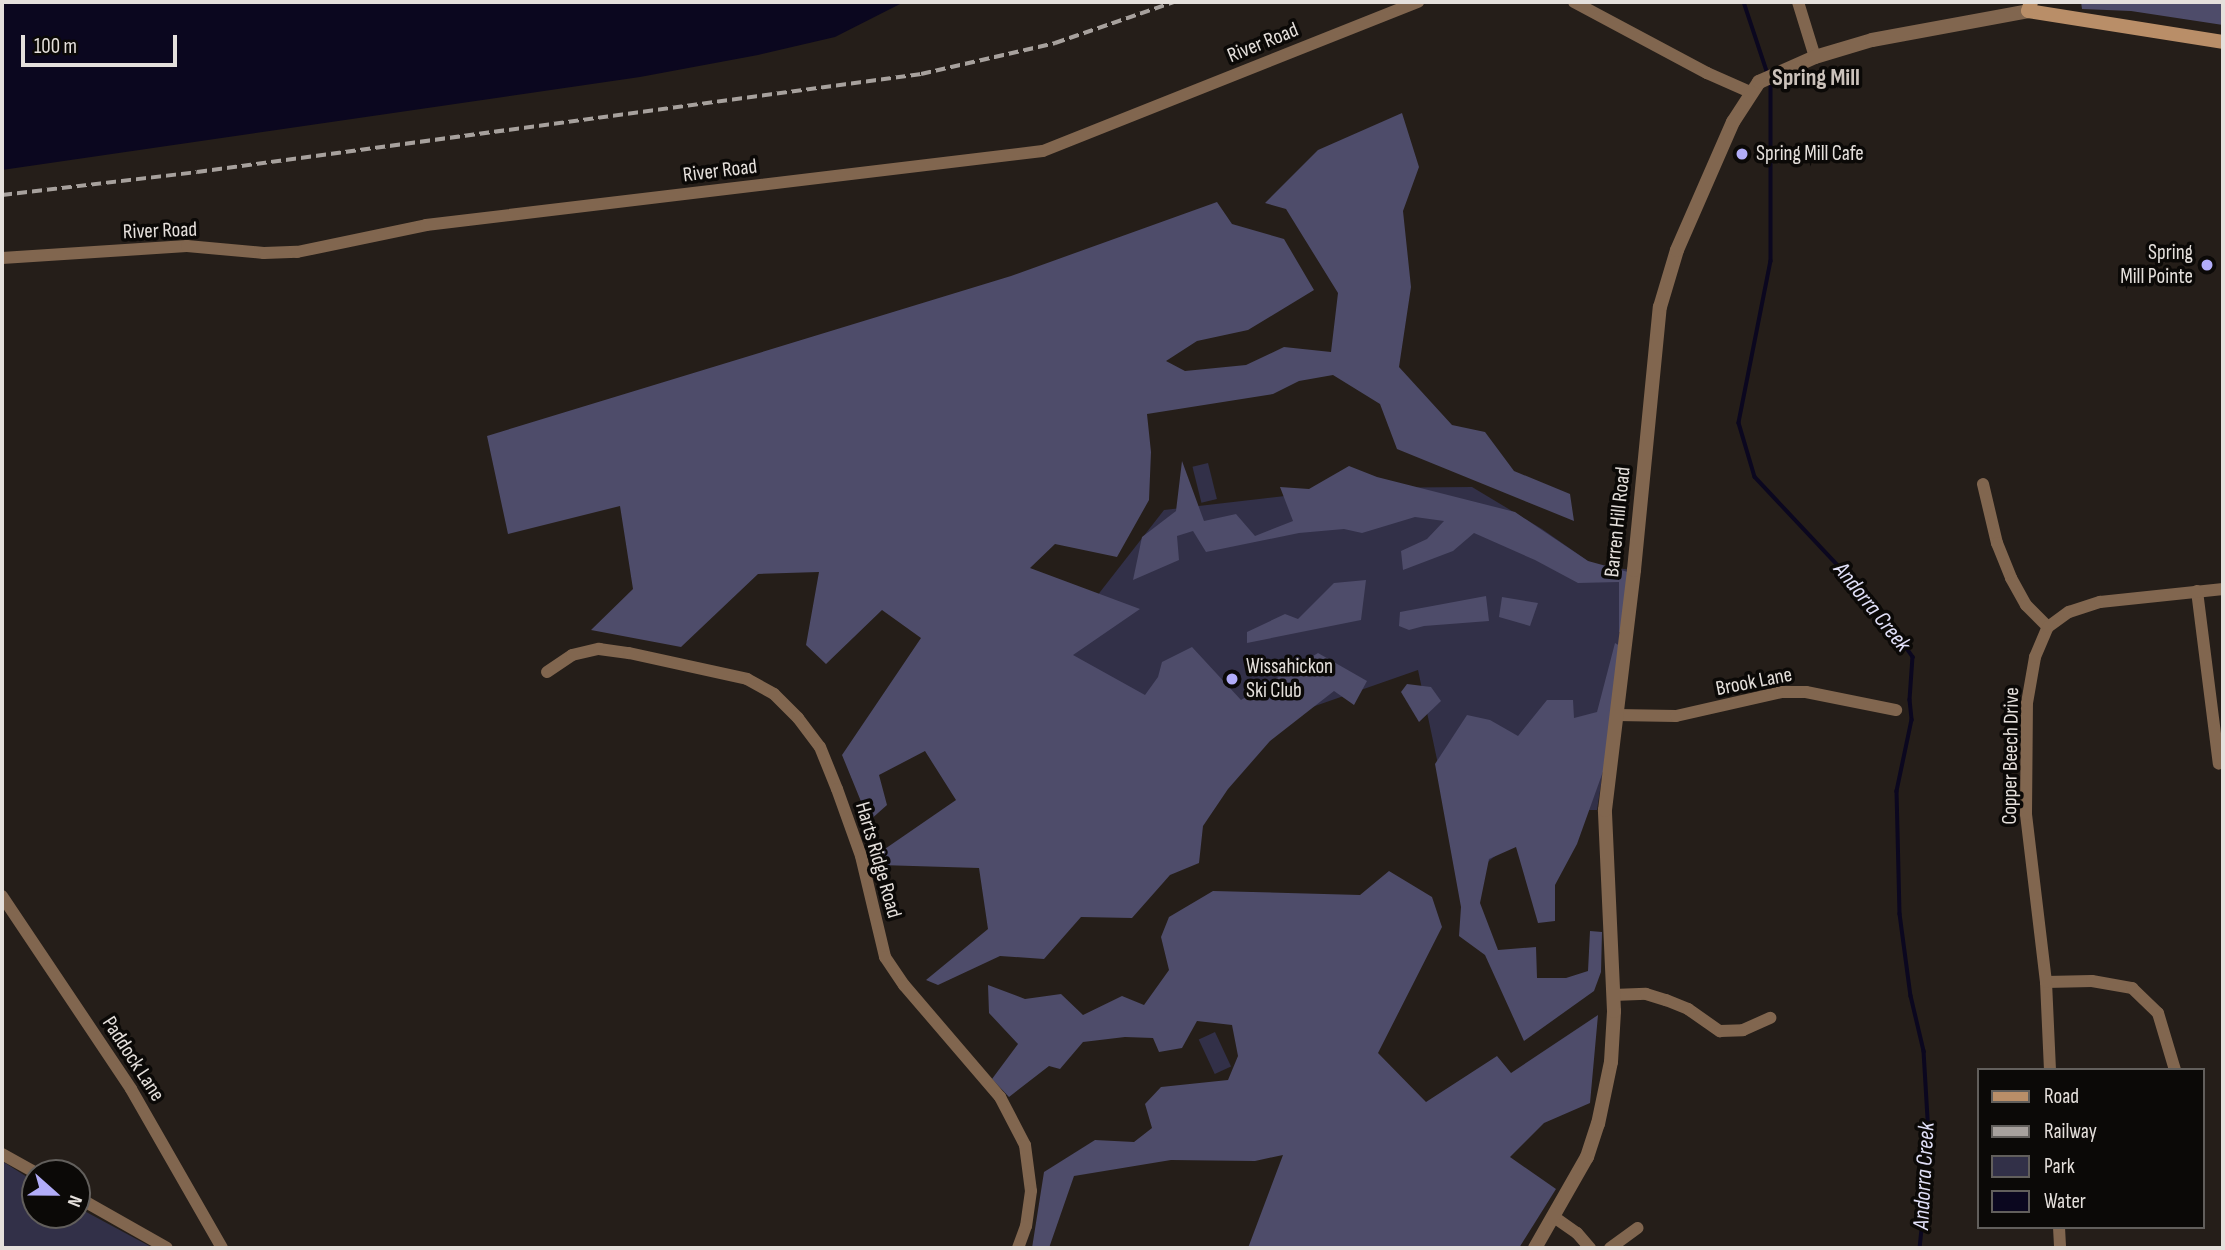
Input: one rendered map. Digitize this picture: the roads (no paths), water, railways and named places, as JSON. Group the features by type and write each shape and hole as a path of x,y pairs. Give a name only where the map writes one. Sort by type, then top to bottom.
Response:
{"main road":[{"path":"2029,6 2223,42"}],"street":[{"name":"River Road","path":"2,258 187,246 264,253 297,252 426,225 1043,151 1418,2"},
{"path":"1574,2 1707,73 1750,92"},
{"path":"1798,2 1815,57"},
{"name":"Barren Hill Road","path":"1535,1248 1583,1166 1598,1124 1611,1062 1613,995 1604,821 1663,296 1696,205 1750,92 1765,78 1815,57 1872,40 2029,6"},
{"path":"1983,484 1997,543 2011,578 2026,605 2048,627 2068,612 2100,602 2223,589"},
{"path":"2197,591 2219,764"},
{"name":"Copper Beech Drive","path":"2048,627 2035,657 2027,703 2026,814 2046,982 2050,1068"},
{"name":"Harts Ridge Road","path":"547,672 572,655 598,649 629,653 747,679 774,694 798,718 820,747 837,789 861,856 885,957 909,991 995,1091 1025,1145 1031,1191 1026,1226 1018,1248"},
{"name":"Brook Lane","path":"1617,715 1676,716 1783,692 1806,692 1896,710"},
{"name":"Paddock Lane","path":"2,896 131,1089 222,1248"},
{"path":"2046,982 2092,981 2132,988 2158,1013 2174,1068"},
{"path":"1613,995 1646,994 1666,1000 1688,1009 1720,1031 1743,1030 1770,1018"},
{"path":"2,1154 21,1165"},
{"path":"91,1205 167,1248"},
{"path":"1554,1217 1577,1233 1590,1248"},
{"path":"1610,1248 1638,1228"},
{"path":"2059,1229 2060,1248"}],"water":[{"path":"2,2 904,2 835,37 758,55 640,77 2,170"}],"waterway":[{"name":"Andorra Creek","path":"1744,2 1768,74"},
{"name":"Andorra Creek","path":"1771,82 1771,261 1739,423 1755,477 1879,609 1913,657 1910,700 1912,720 1897,791 1900,914 1911,996 1924,1051 1930,1152 1920,1248"}],"railway":[{"path":"2,195 197,172 921,74 1055,43 1174,2"}],"place":[{"name":"Spring Mill Cafe","path":"1742,154"},
{"name":"Spring Mill Pointe","path":"2207,265"},
{"name":"Wissahickon Ski Club","path":"1232,679"}],"district":[{"name":"Spring Mill","path":"1816,78"}]}
